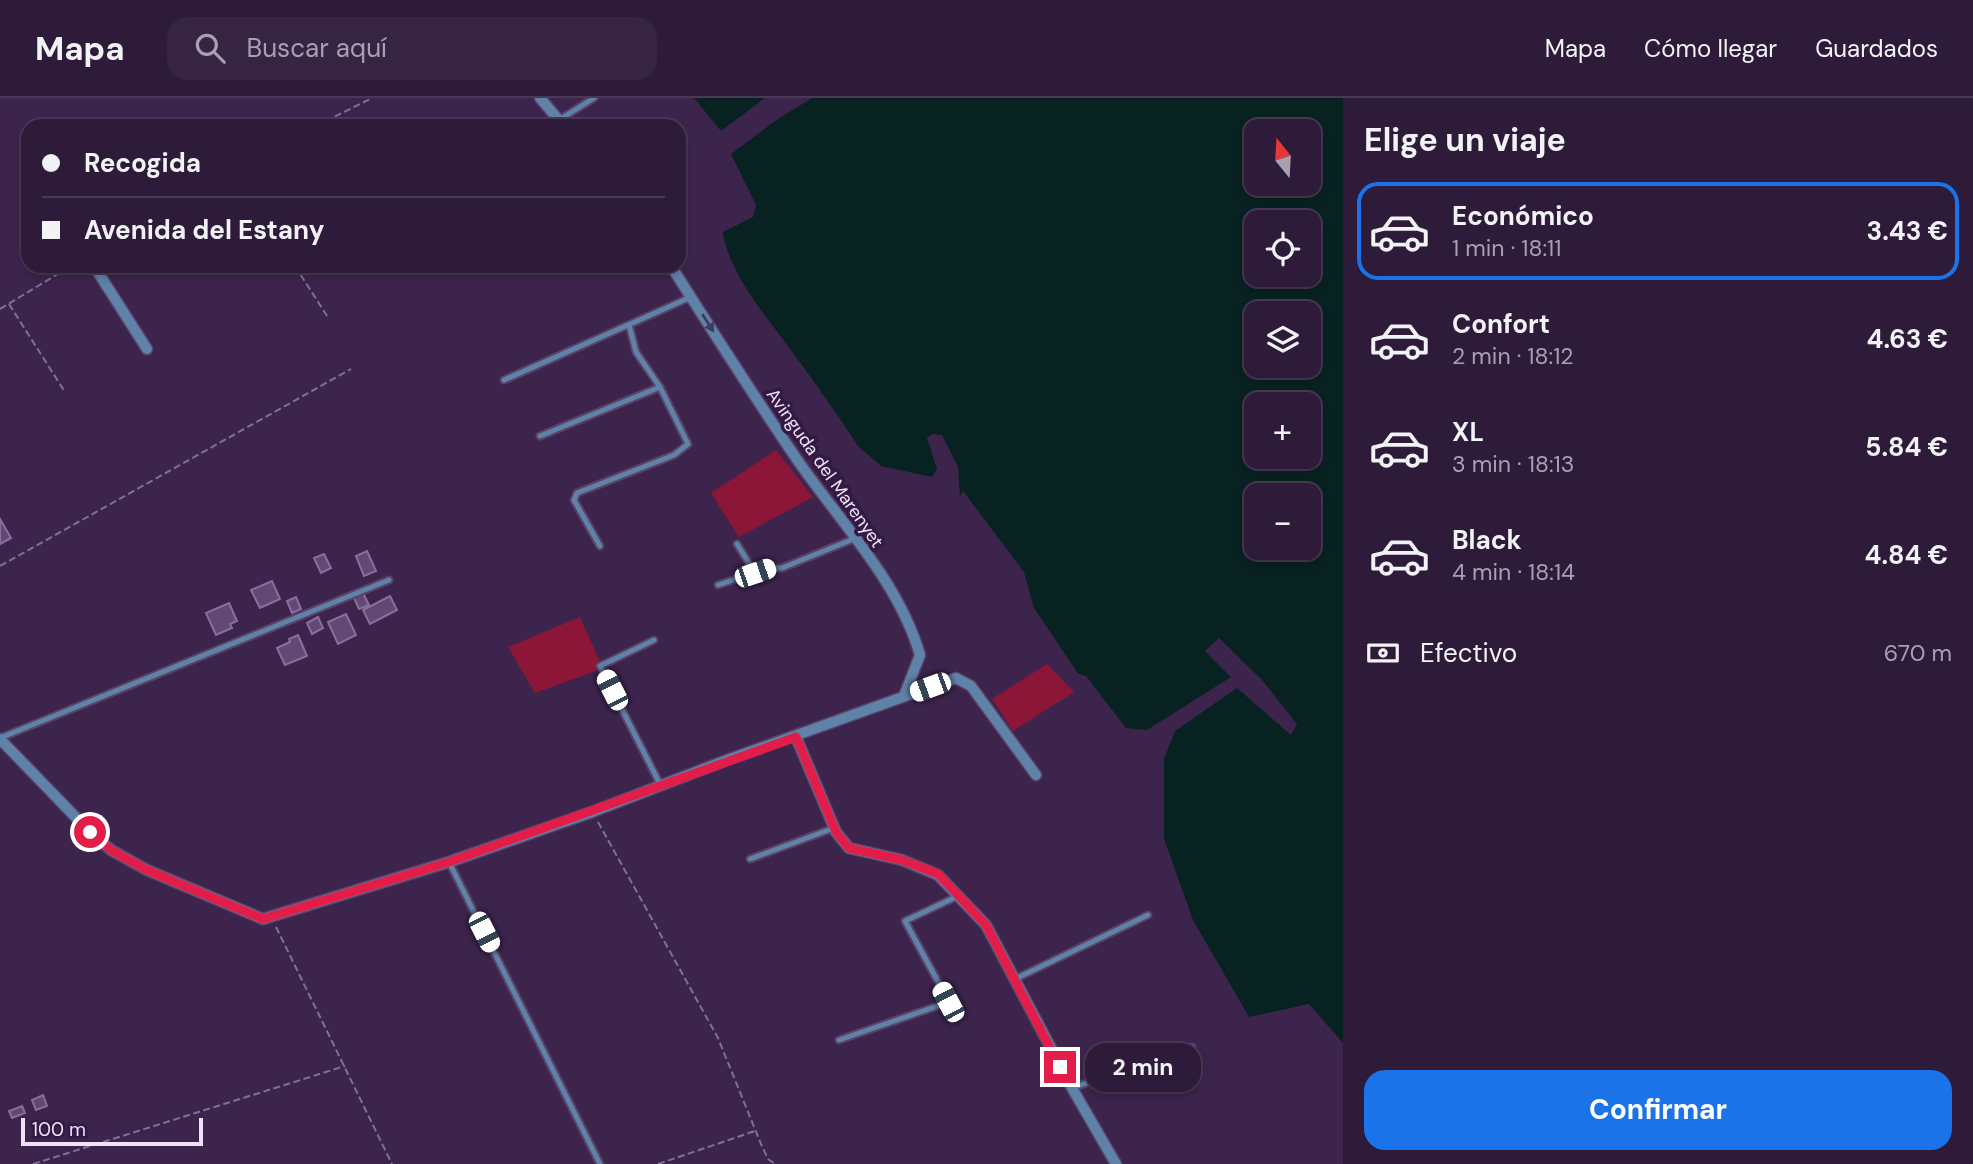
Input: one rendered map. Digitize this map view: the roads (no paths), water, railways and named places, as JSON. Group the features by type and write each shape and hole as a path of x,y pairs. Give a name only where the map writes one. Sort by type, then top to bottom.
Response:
{"street":[{"path":"540,98 558,119"},
{"path":"98,273 146,349"},
{"name":"Avinguda del Marenyet","path":"676,273 798,461 842,516 904,609 920,655 904,696"},
{"path":"0,738 90,832 111,850 147,870 263,919 449,862 956,678 971,686 1036,775"},
{"path":"796,737 834,828 849,848 902,860 938,874 986,925 1072,1088 1116,1164"}],"lane":[{"path":"567,119 594,98"},
{"path":"504,380 691,297"},
{"path":"600,546 574,500 577,493 674,455 688,444 660,387 636,352 629,325"},
{"path":"540,436 660,387"},
{"path":"718,585 782,568 856,538"},
{"path":"737,544 755,573"},
{"path":"0,738 388,580"},
{"path":"654,640 600,666 661,786"},
{"path":"750,859 834,828"},
{"path":"449,862 600,1164"},
{"path":"839,1040 948,1002 905,921 958,896"},
{"path":"1014,980 1148,915"},
{"path":"1072,1088 1192,1047"}]}
